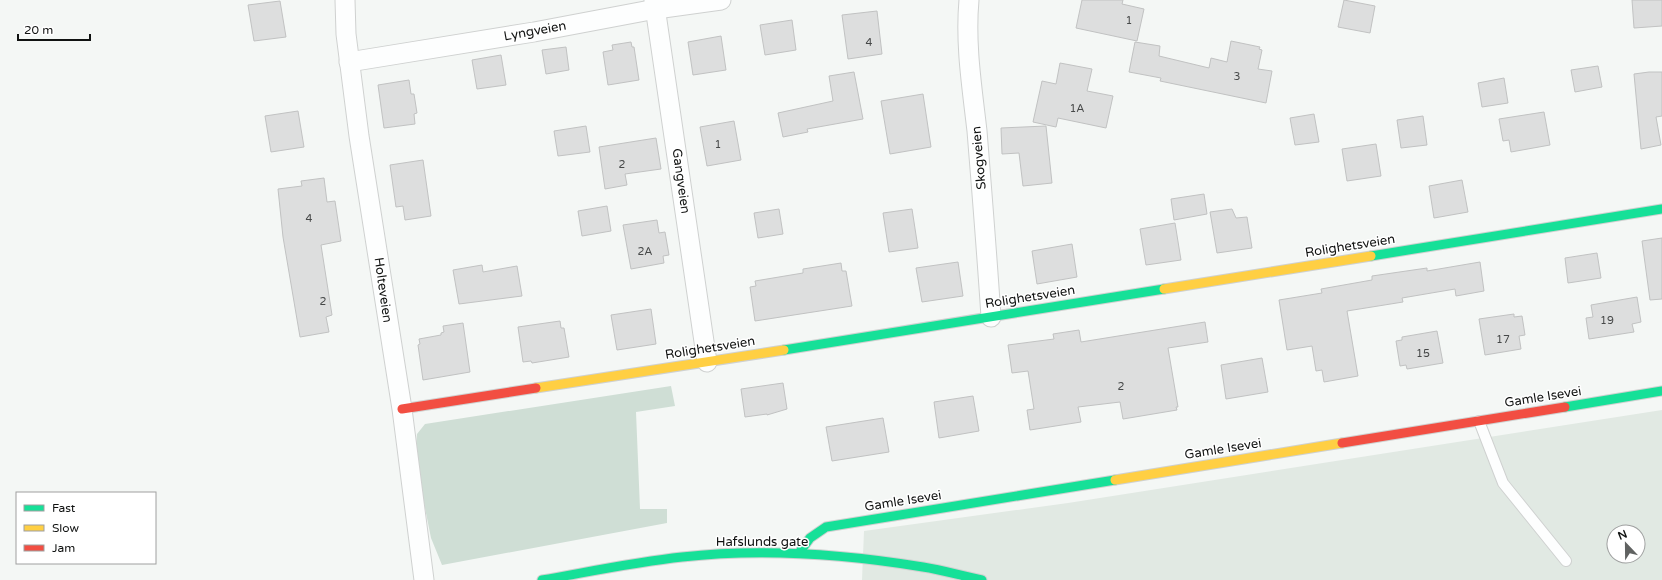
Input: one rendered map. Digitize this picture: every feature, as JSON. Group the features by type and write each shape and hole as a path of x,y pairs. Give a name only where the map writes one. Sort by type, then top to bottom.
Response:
{"main road":[{"name":"Rolighetsveien","path":"402,409 991,317 1662,209"},
{"name":"Gamle Isevei","path":"799,553 810,538 826,526 1662,391"},
{"name":"Hafslunds gate","path":"542,580 682,557 747,553 799,553 862,559 924,567 982,580"}],"street":[{"name":"Holteveien","path":"345,0 349,62 359,136 402,409 424,580"},
{"name":"Lyngveien","path":"349,62 534,32 655,5 721,0"},
{"name":"Skogveien","path":"969,0 967,21 968,56 985,220 991,317"},
{"name":"Gangveien","path":"655,5 707,362"}],"lane":[{"path":"1479,421 1503,483 1566,561"},
{"path":"924,567 926,580"}],"shaded area":[{"path":"671,386 675,406 636,412 640,509 667,509 667,523 442,565 431,538 415,458 417,434 425,424"},
{"path":"1662,410 1662,580 862,580 864,531 1068,503"}],"building":[{"path":"1082,0 1123,0 1122,4 1144,9 1137,41 1076,28"},
{"path":"1344,0 1375,6 1370,33 1338,27"},
{"path":"1632,0 1662,0 1662,26 1634,28"},
{"path":"280,1 286,37 254,41 248,5"},
{"path":"877,11 882,54 848,59 842,15"},
{"path":"792,20 796,50 765,55 760,25"},
{"path":"721,36 726,70 693,75 688,42"},
{"path":"1231,41 1260,47 1259,49 1262,50 1258,69 1272,71 1266,103 1160,81 1161,78 1129,72 1135,42 1160,46 1159,56 1209,68 1211,58 1227,62"},
{"path":"631,42 632,47 634,47 639,80 608,85 603,52 613,50 612,45"},
{"path":"566,47 569,70 546,74 542,50"},
{"path":"501,55 506,85 477,89 472,60"},
{"path":"1060,63 1092,69 1087,91 1113,96 1106,128 1058,118 1056,127 1033,122 1042,81 1056,84"},
{"path":"1598,66 1602,87 1575,92 1571,70"},
{"path":"854,72 863,119 807,129 808,132 783,137 778,113 833,101 829,76"},
{"path":"1662,72 1662,116 1656,117 1661,145 1641,149 1634,74"},
{"path":"1504,78 1508,103 1482,107 1478,83"},
{"path":"409,80 411,94 414,94 417,113 414,114 415,124 384,128 378,85"},
{"path":"923,94 931,147 890,154 881,101"},
{"path":"298,111 304,147 271,152 265,116"},
{"path":"1544,112 1550,145 1511,152 1509,140 1503,141 1499,119"},
{"path":"1314,114 1319,142 1295,145 1290,118"},
{"path":"1423,116 1427,145 1401,148 1397,120"},
{"path":"734,121 741,160 707,166 700,127"},
{"path":"586,126 590,152 558,156 554,131"},
{"path":"1046,126 1052,183 1023,186 1019,153 1002,154 1001,128"},
{"path":"656,138 661,169 625,174 627,185 605,189 599,147"},
{"path":"1376,144 1381,176 1347,181 1342,149"},
{"path":"423,160 431,216 405,220 403,206 396,207 390,165"},
{"path":"324,178 327,202 335,201 341,241 321,245 332,315 326,317 329,332 300,337 283,237 278,189 302,186 301,181"},
{"path":"1462,180 1468,212 1434,218 1429,186"},
{"path":"1204,194 1207,214 1174,220 1171,199"},
{"path":"607,206 611,231 582,236 578,211"},
{"path":"779,209 783,234 758,238 754,213"},
{"path":"912,209 918,248 889,252 883,213"},
{"path":"1232,209 1236,218 1247,217 1252,248 1217,253 1210,212"},
{"path":"657,220 659,233 665,232 669,255 663,256 664,263 631,269 623,225"},
{"path":"1175,223 1181,260 1146,265 1140,229"},
{"path":"1662,238 1662,299 1650,300 1642,241"},
{"path":"1072,244 1077,277 1037,284 1032,251"},
{"path":"1597,253 1601,278 1568,283 1565,258"},
{"path":"958,262 963,296 922,302 916,268"},
{"path":"1480,262 1484,291 1456,296 1455,289 1402,298 1403,302 1347,311 1358,376 1324,382 1322,370 1316,371 1312,346 1287,350 1279,300 1322,293 1321,289 1372,280 1372,276 1427,268 1427,271"},
{"path":"841,263 842,271 846,271 852,306 755,321 750,287 756,286 755,281 803,273 803,269"},
{"path":"482,265 483,272 517,266 522,296 459,304 453,270"},
{"path":"1637,297 1641,322 1632,324 1634,332 1589,339 1586,318 1593,317 1591,305"},
{"path":"651,309 656,344 617,350 611,315"},
{"path":"1514,314 1514,317 1522,316 1525,335 1519,336 1521,349 1485,355 1479,319"},
{"path":"560,321 561,328 564,328 569,357 532,363 531,361 523,362 518,327"},
{"path":"1205,322 1208,342 1168,348 1178,407 1176,407 1177,410 1123,419 1120,402 1078,407 1081,422 1030,430 1027,410 1034,409 1028,371 1012,373 1008,345 1054,339 1053,334 1079,330 1081,342"},
{"path":"463,323 470,372 423,380 418,345 420,344 419,339 441,335 441,333 444,332 443,326"},
{"path":"1437,331 1443,363 1407,369 1406,365 1400,366 1396,341 1402,340 1402,337"},
{"path":"1262,358 1268,392 1226,399 1221,365"},
{"path":"783,383 787,409 767,415 745,417 741,389"},
{"path":"973,396 979,431 939,438 934,402"},
{"path":"883,418 889,452 832,461 826,427"}],"traffic: fast":[{"path":"1371,256 1662,209"},
{"path":"784,350 1164,289"},
{"path":"1565,407 1662,391"},
{"path":"799,553 810,538 826,527 1115,480"},
{"path":"542,580 664,559 712,554 742,553 803,554 893,562 930,568 982,580"}],"traffic: slow":[{"path":"1164,289 1371,256"},
{"path":"536,388 784,350"},
{"path":"1115,480 1342,443"}],"traffic: jam":[{"path":"402,409 536,388"},
{"path":"1342,443 1565,407"}]}
